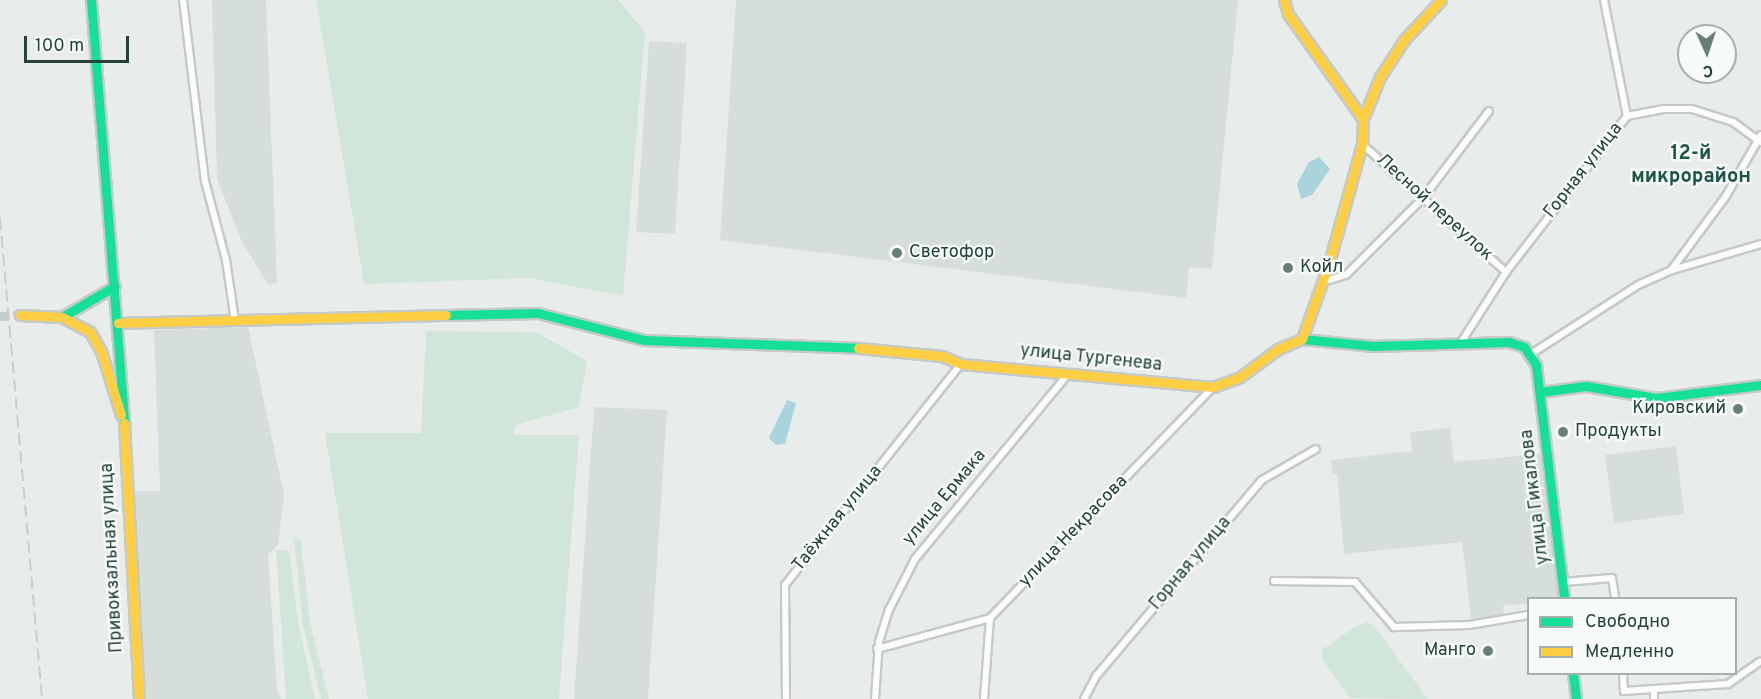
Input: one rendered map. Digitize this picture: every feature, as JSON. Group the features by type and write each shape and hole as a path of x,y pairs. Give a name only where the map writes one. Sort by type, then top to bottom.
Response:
{"street":[{"path":"91,0 118,323 121,415"},
{"path":"183,0 205,181 225,260 235,321"},
{"path":"1284,0 1288,14 1364,119"},
{"path":"1441,0 1404,40 1380,76 1364,119 1362,144 1323,282 1302,339 1373,346 1509,342 1531,354 1638,285 1672,270 1761,244"},
{"path":"1604,0 1627,116"},
{"name":"Горная улица","path":"1460,345 1506,272 1627,116 1663,108 1692,109 1733,122 1760,139"},
{"path":"1323,282 1347,274 1422,198 1489,111"},
{"path":"1672,270 1726,196 1760,139"},
{"name":"Лесной переулок","path":"1362,144 1506,272"},
{"path":"62,317 115,286"},
{"name":"улица Тургенева","path":"118,323 538,313 644,340 865,348 942,356 961,364 1070,371 1213,387 1240,377 1278,349 1302,339"},
{"path":"20,315 62,317 84,327 96,340 121,415"},
{"name":"улица Гикалова","path":"1531,354 1540,392 1564,597"},
{"name":"Таёжная улица","path":"786,699 785,585 961,364"},
{"name":"улица Ермака","path":"875,699 877,649 889,610 915,559 1070,371"},
{"path":"1540,392 1586,387 1656,398 1761,385"},
{"name":"улица Некрасова","path":"990,618 1213,387"},
{"name":"Привокзальная улица","path":"121,415 139,699"},
{"name":"Горная улица","path":"1084,699 1097,675 1262,480 1316,449"},
{"path":"1563,582 1612,578 1615,597"},
{"path":"1274,581 1355,582 1394,627 1439,623 1469,625 1527,615"},
{"path":"877,649 990,618 984,699"},
{"path":"1623,675 1624,691 1728,684 1760,662"},
{"path":"1573,675 1576,699"},
{"path":"1653,699 1654,689"}],"shaded area":[{"path":"212,0 266,0 277,283 268,284 242,242 217,179"},
{"path":"736,0 1238,0 1212,269 1189,267 1186,298 720,240"},
{"path":"649,41 687,43 675,234 636,232"},
{"path":"248,327 284,495 278,545 268,555 277,690 281,699 143,699 133,557 134,491 160,491 154,330"},
{"path":"594,407 667,410 648,699 574,699"},
{"path":"1450,428 1454,462 1540,454 1558,597 1527,597 1527,603 1503,606 1504,617 1471,618 1462,542 1344,554 1337,474 1333,474 1331,460 1412,451 1410,432"},
{"path":"1676,446 1684,514 1614,523 1605,455"}],"green space":[{"path":"316,0 618,0 645,32 623,296 530,278 364,284"},
{"path":"426,331 536,332 587,361 579,407 516,425 514,435 579,435 559,699 368,699 325,433 421,433"},
{"path":"294,538 301,540 310,624 329,699 321,699 303,626"},
{"path":"276,550 289,551 299,627 315,699 286,699"},
{"path":"1367,622 1374,626 1428,699 1350,698 1322,660 1322,650 1356,626"}],"water":[{"path":"1319,157 1330,169 1312,195 1301,199 1297,184 1309,162"},
{"path":"787,400 796,403 785,444 776,445 769,438"}],"tunnel":[{"path":"0,316 20,315"}],"railway":[{"path":"0,218 42,699"}],"traffic: fast":[{"path":"91,0 124,423"},
{"path":"62,317 115,286"},
{"path":"446,315 538,313 644,340 858,348"},
{"path":"1302,339 1373,346 1509,342 1524,347 1536,365 1564,597"},
{"path":"1540,392 1586,386 1656,398 1761,385"},
{"path":"1573,675 1576,699"}],"traffic: slow":[{"path":"1284,0 1288,14 1363,119 1362,144 1329,263 1302,339"},
{"path":"1363,119 1380,77 1404,40 1441,0"},
{"path":"20,315 62,317 90,332 101,351 121,415"},
{"path":"118,323 446,315"},
{"path":"858,348 942,356 961,364 1213,387 1240,377 1278,349 1302,339"},
{"path":"124,423 139,699"}],"place":[{"name":"Светофор","path":"897,253"},
{"name":"Койл","path":"1288,268"},
{"name":"Кировский","path":"1738,409"},
{"name":"Продукты","path":"1563,432"},
{"name":"Манго","path":"1488,651"}],"district":[{"name":"12-й микрорайон","path":"1691,166"}]}
